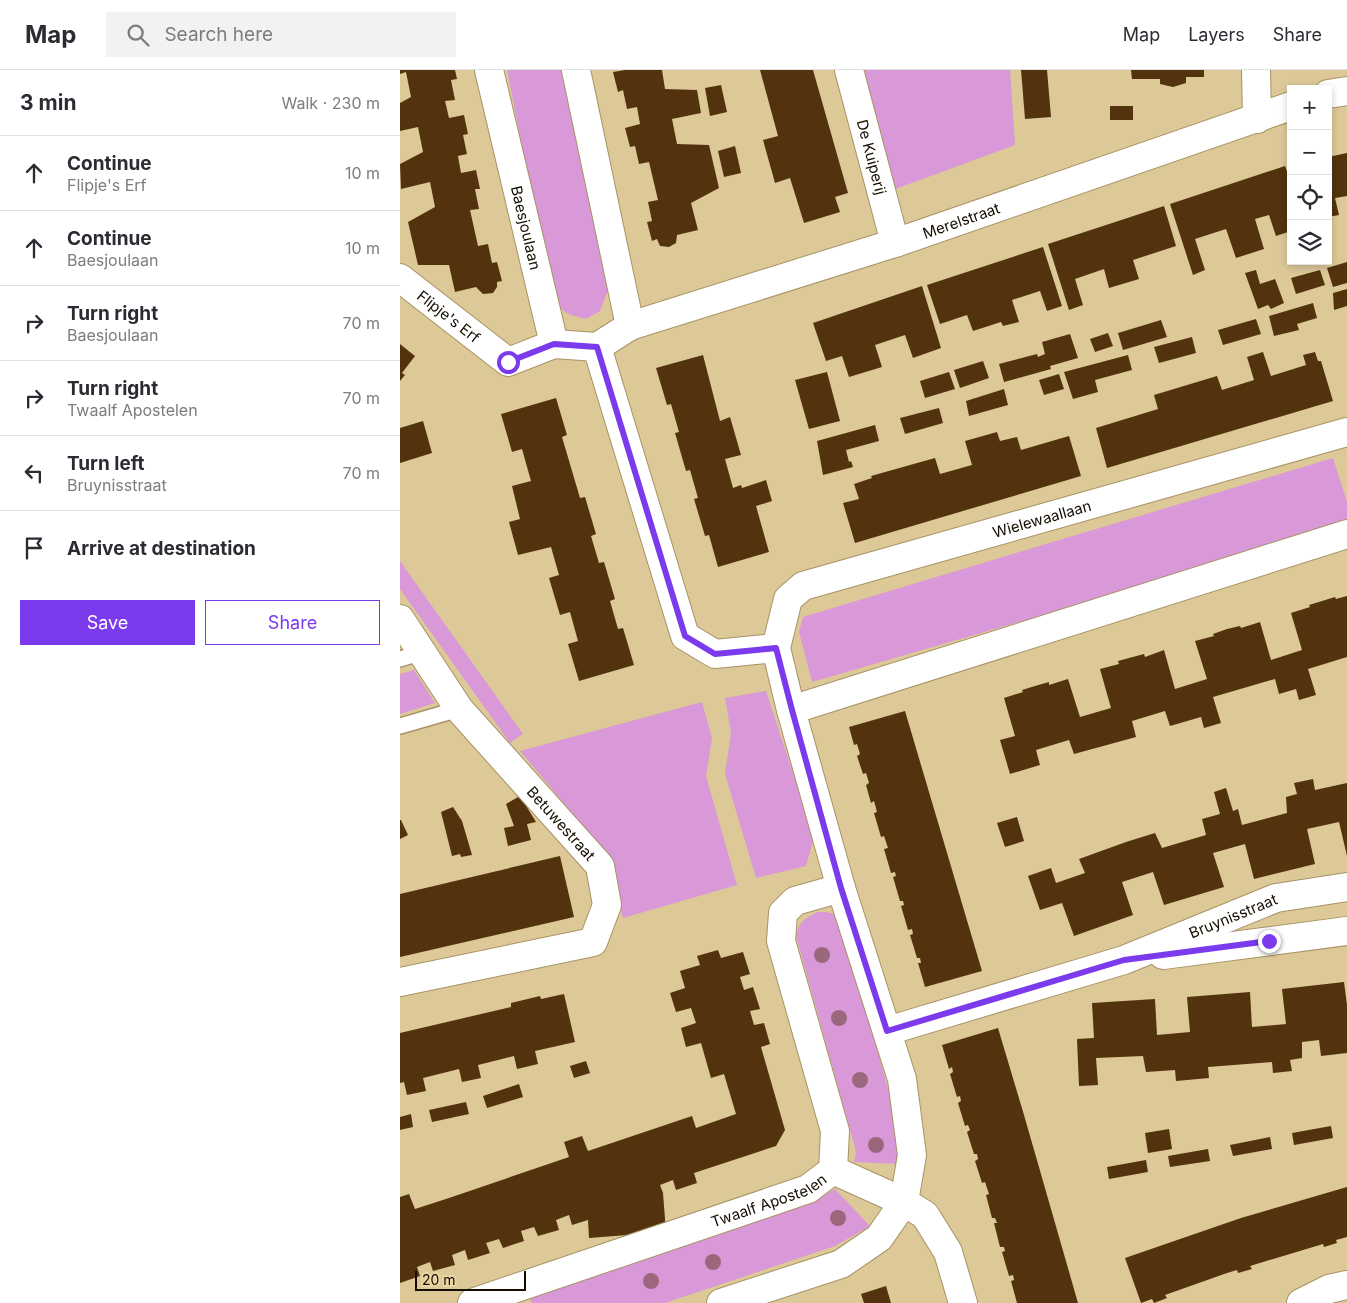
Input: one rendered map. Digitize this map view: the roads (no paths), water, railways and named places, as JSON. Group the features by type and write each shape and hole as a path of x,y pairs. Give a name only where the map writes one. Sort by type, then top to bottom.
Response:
{"street":[{"name":"Baesjoulaan","path":"489,70 554,344"},
{"path":"554,344 597,347 630,326 576,70"},
{"name":"De Kuiperij","path":"849,70 895,243"},
{"path":"1256,70 1257,119"},
{"path":"1332,93 1347,91"},
{"name":"Merelstraat","path":"630,326 895,243 1287,108"},
{"name":"Flipje's Erf","path":"400,278 508,362 554,344"},
{"path":"597,347 685,636 715,654 776,648 841,888 902,1079 912,1155 904,1202 879,1238 841,1264 720,1303"},
{"name":"Wielewaallaan","path":"776,648 788,599 803,586 1347,432"},
{"path":"792,710 1347,534"},
{"path":"400,619 411,655 459,709"},
{"name":"Betuwestraat","path":"400,982 593,942 607,906 600,866 459,709"},
{"name":"Bruynisstraat","path":"887,1031 1124,960 1276,898 1347,887"},
{"name":"Twaalf Apostelen","path":"472,1303 512,1297 808,1190 833,1170 835,1131 781,941 784,914 795,900 841,888"},
{"name":"Bruynisstraat","path":"1124,960 1347,931"},
{"path":"833,1170 904,1202 925,1215 948,1252 963,1303"},
{"path":"1301,1303 1329,1289 1347,1284"}],"lane":[{"path":"400,726 459,709"}]}
